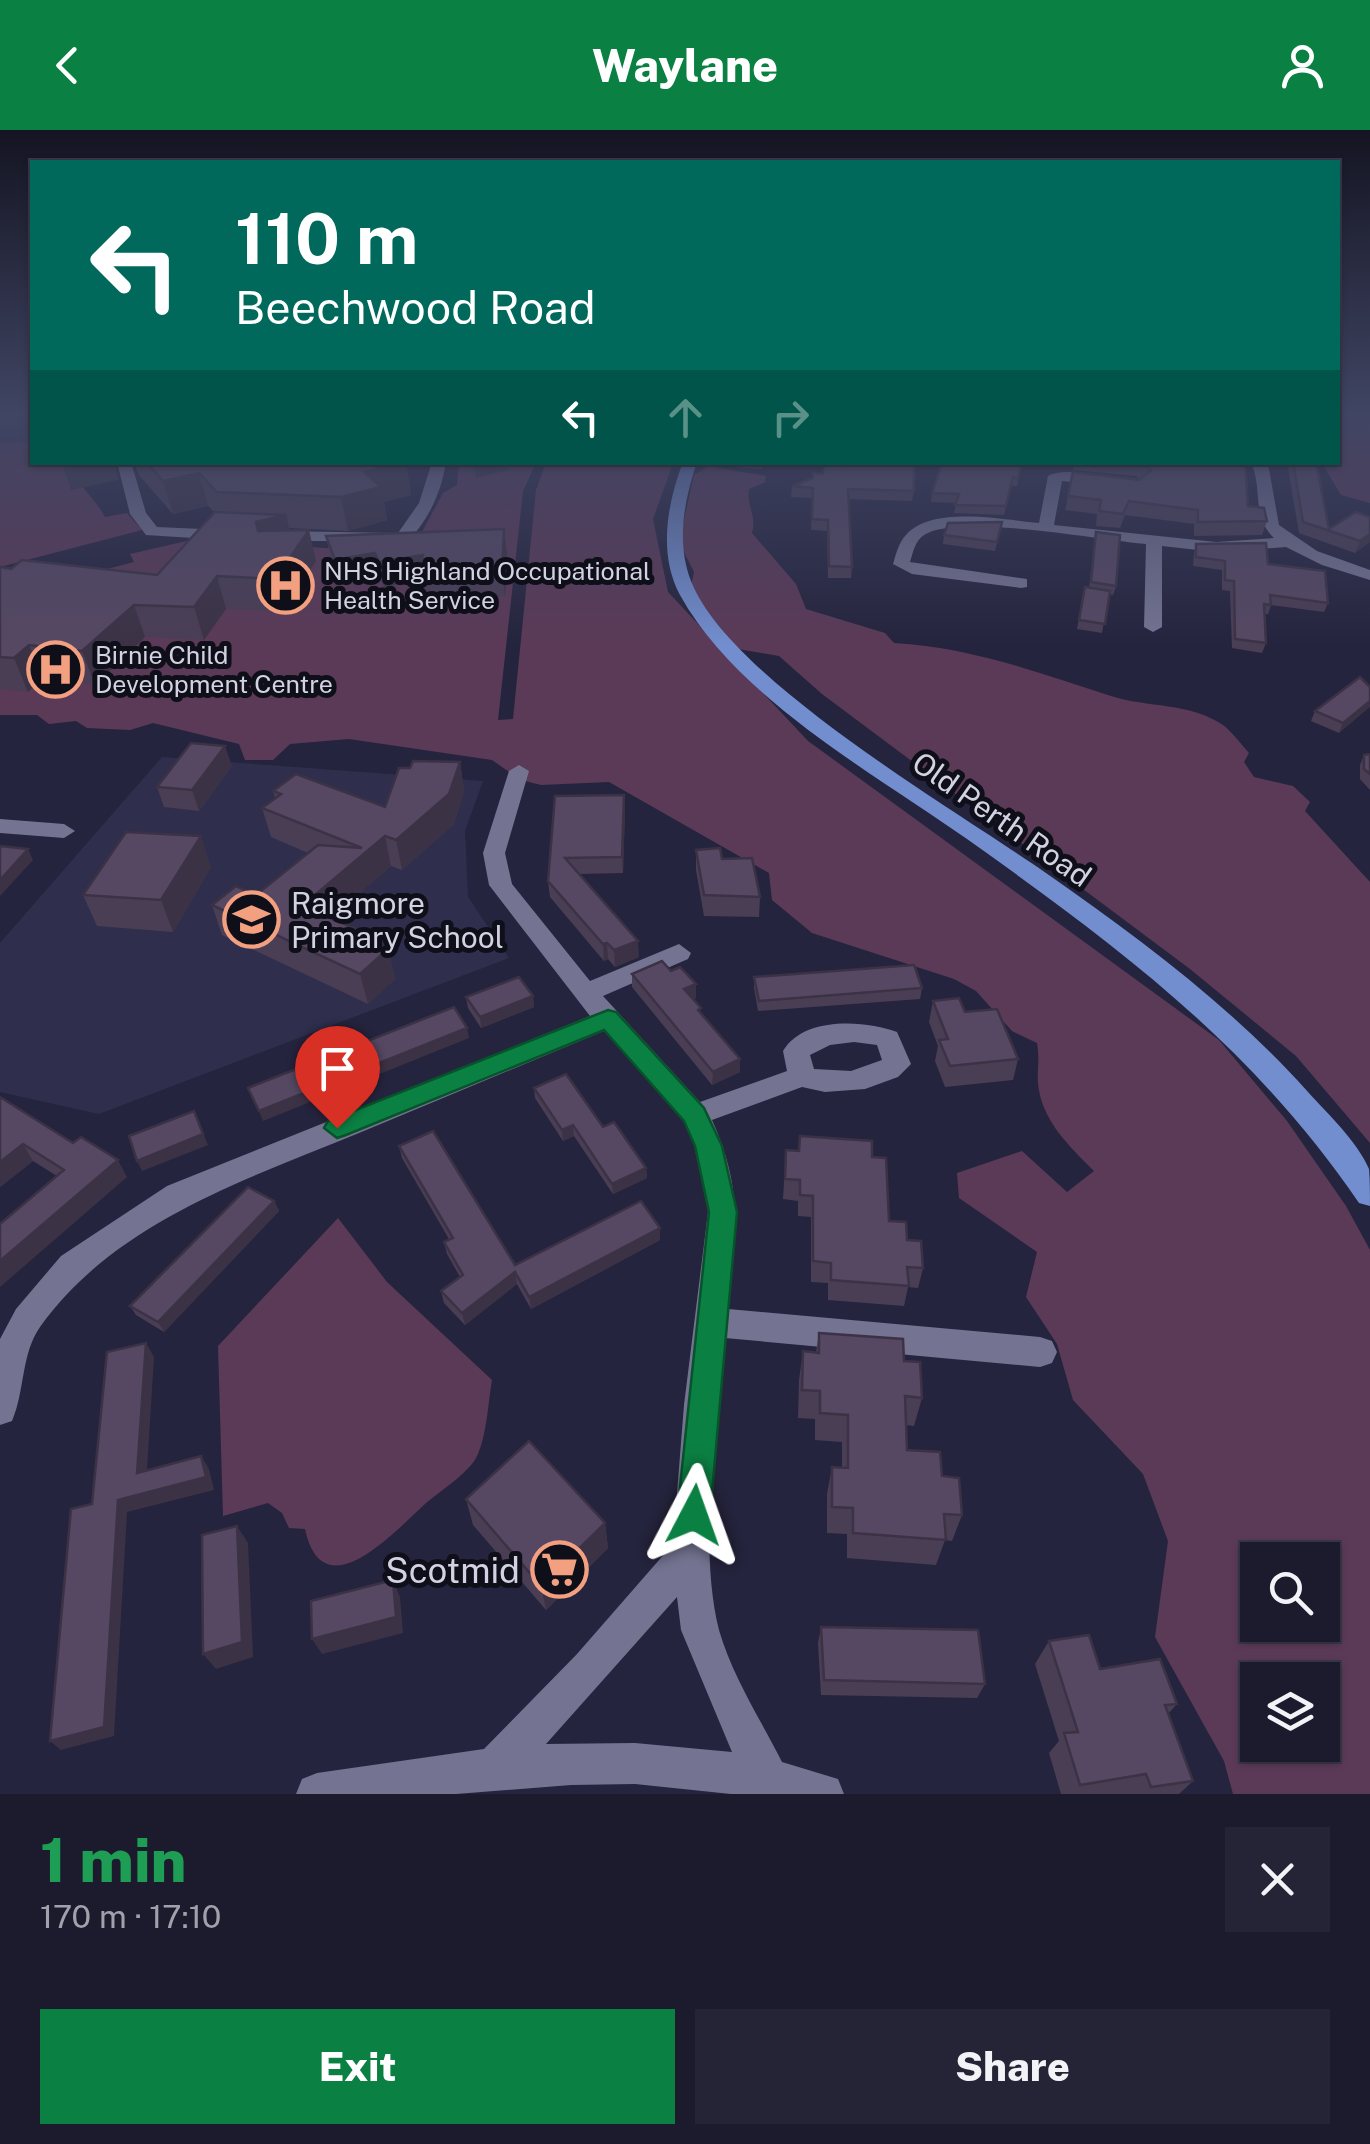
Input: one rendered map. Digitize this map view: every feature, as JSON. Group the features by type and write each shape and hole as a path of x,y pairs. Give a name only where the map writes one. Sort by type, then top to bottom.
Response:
{"main road":[{"name":"Old Perth Road","path":"682,491 675,516 676,552 688,593 717,632 817,726 1065,899 1244,1046 1295,1094 1370,1194"}],"street":[{"path":"132,491 138,514 152,532 166,536 402,538 413,528 433,491"},
{"path":"1046,527 1052,491"},
{"path":"1266,491 1267,519 1292,542 1330,564 1370,575"},
{"path":"1021,583 912,569 901,564 910,539 941,523 991,520 1216,548 1292,542"},
{"path":"1153,627 1154,540"},
{"path":"519,770 494,853 500,884 584,993 695,1116 708,1146 723,1212 691,1552 700,1630 728,1703 767,1776"},
{"path":"0,826 64,831"},
{"path":"584,993 679,953"},
{"path":"0,1409 7,1346 72,1266 178,1196 608,1018"},
{"path":"695,1116 802,1076"},
{"path":"710,1322 1040,1352"},
{"path":"494,1768 590,1668 691,1552"},
{"path":"317,1794 494,1768 570,1764 701,1782 767,1776 823,1794"}],"shaded area":[{"path":"0,491 86,491 105,517 127,513 142,530 0,567"},
{"path":"447,491 523,491 498,720 513,719 536,491 663,491 653,519 668,592 808,741 1219,1040 1287,1121 1346,1206 1370,1250 1370,1794 1233,1794 1224,1761 1155,1637 1168,1541 1143,1474 1073,1400 1057,1344 1026,1297 1037,1252 959,1198 957,1173 1022,1151 1067,1192 1094,1171 1058,1132 1045,1109 1038,1083 1037,1043 1012,1031 976,991 954,979 812,933 772,900 769,873 609,782 541,785 521,780 492,760 349,739 290,744 273,760 245,760 239,744 153,723 130,730 87,728 76,721 49,724 37,715 0,715 0,597 134,562 130,554 195,539 410,554"},
{"path":"690,491 749,491 752,533 796,584 806,609 885,633 894,643 977,655 1111,696 1196,712 1226,728 1249,753 1244,762 1254,777 1293,786 1310,802 1305,811 1370,882 1370,1143 1296,1056 1190,969 822,694 779,656 738,649 690,591 694,572 679,542"},
{"path":"1338,491 1370,491 1370,503 1341,495"},
{"name":"Raigmore Primary School","path":"162,757 483,781 465,831 468,897 509,958 99,1114 0,1092 0,943"},
{"path":"338,1218 387,1282 492,1380 483,1438 473,1462 379,1546 343,1565 327,1564 314,1553 305,1529 289,1528 282,1513 268,1503 223,1516 218,1346"}],"building":[{"path":"216,491 366,491 341,497"},
{"path":"813,491 848,491 852,567 829,566 828,520 812,519"},
{"path":"1010,491 1006,506 955,505 959,494 932,493"},
{"path":"1069,491 1247,491 1248,506 1264,508 1267,521 1198,522 1198,510 1129,501 1123,514 1099,511 1101,500 1068,496"},
{"path":"1298,491 1322,491 1329,529 1356,512 1370,517 1370,534 1360,541 1303,522"},
{"path":"215,512 286,515 256,522 258,531 309,530 275,579 217,576 194,607 134,605 82,651 29,645 14,658 0,657 0,567 11,569 22,560 157,575"},
{"path":"1002,522 997,542 944,535 948,523"},
{"path":"504,529 502,572 420,576 423,555 379,562 375,553 335,560 326,536"},
{"path":"1096,532 1120,535 1116,586 1091,582"},
{"path":"1266,543 1268,564 1325,571 1328,603 1270,595 1271,605 1264,604 1266,643 1235,639 1234,581 1225,580 1225,561 1196,557 1196,544"},
{"path":"1085,587 1110,591 1105,624 1079,620"},
{"path":"1360,677 1370,687 1370,701 1343,723 1315,711"},
{"path":"191,743 225,746 192,790 157,787"},
{"path":"1370,754 1370,774 1364,769 1364,755"},
{"path":"413,761 460,762 449,794 396,840 385,836 302,906 368,934 364,938 388,949 360,974 212,905 236,886 256,895 318,845 362,848 262,808 281,794 273,791 296,774 385,807 399,768 410,768"},
{"path":"624,795 622,857 565,858 638,941 614,950 603,944 548,881 555,796"},
{"path":"126,832 201,836 161,900 83,895"},
{"path":"0,846 28,849 0,880"},
{"path":"720,848 722,859 752,858 760,897 704,895 696,850"},
{"path":"662,961 671,971 680,967 696,984 684,989 740,1059 713,1072 632,974"},
{"path":"914,965 922,988 759,1001 754,977"},
{"path":"519,977 533,996 480,1017 466,997"},
{"path":"959,998 965,1012 997,1009 1018,1059 950,1066 939,1040 948,1039 933,1001"},
{"path":"454,1007 467,1028 259,1111 248,1088"},
{"path":"566,1074 603,1127 614,1122 646,1168 612,1184 573,1125 562,1130 534,1088"},
{"path":"0,1097 73,1143 81,1137 118,1160 0,1261 0,1224 64,1170 23,1144 0,1162"},
{"path":"194,1111 203,1134 137,1161 129,1136"},
{"path":"433,1131 515,1265 641,1201 660,1228 529,1297 515,1272 462,1313 441,1291 463,1275 444,1242 453,1238 399,1146"},
{"path":"800,1136 872,1141 872,1157 886,1158 889,1221 906,1222 907,1240 921,1241 923,1268 907,1267 909,1286 831,1280 831,1263 813,1261 813,1196 800,1195 800,1180 785,1179 786,1150 799,1151"},
{"path":"248,1187 274,1201 158,1322 130,1306"},
{"path":"819,1333 903,1339 904,1361 920,1362 922,1398 905,1396 907,1450 940,1452 942,1476 959,1478 962,1515 944,1514 946,1540 853,1533 853,1508 832,1507 832,1467 848,1468 848,1415 820,1413 820,1391 802,1390 803,1351 819,1353"},
{"path":"146,1343 137,1473 201,1456 206,1477 118,1500 104,1727 50,1741 71,1509 92,1504 107,1352"},
{"path":"529,1441 605,1523 541,1586 466,1499"},
{"path":"237,1526 242,1642 203,1654 202,1535"},
{"path":"393,1580 396,1617 312,1639 311,1601"},
{"path":"821,1627 978,1630 985,1684 824,1680"},
{"path":"1089,1635 1100,1669 1160,1659 1177,1704 1165,1705 1193,1781 1151,1787 1146,1774 1080,1785 1064,1733 1078,1732 1049,1641"}],"place":[{"name":"NHS Highland Occupational Health Service","path":"285,585"},
{"name":"Birnie Child Development Centre","path":"56,669"},
{"name":"Raigmore Primary School","path":"252,920"},
{"name":"Scotmid","path":"559,1570"}],"route":[{"path":"337,1128 608,1018 695,1116 708,1146 723,1212 701,1404 694,1515"}]}
